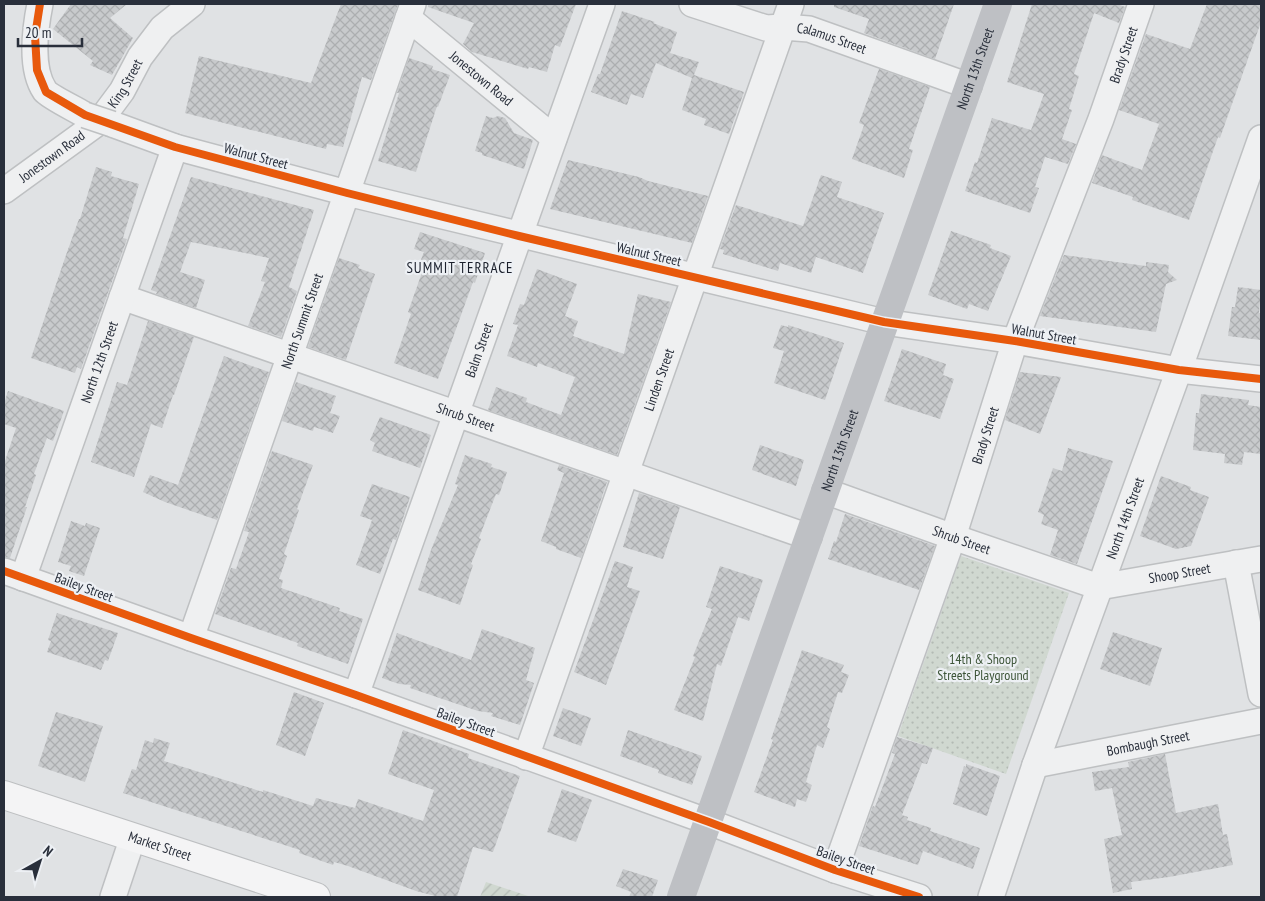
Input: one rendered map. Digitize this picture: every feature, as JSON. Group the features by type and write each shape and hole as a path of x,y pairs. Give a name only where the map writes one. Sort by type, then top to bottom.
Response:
{"main road":[{"name":"North 13th Street","path":"681,897 998,4"},
{"name":"Market Street","path":"4,795 316,897"}],"street":[{"name":"Walnut Street","path":"40,4 35,36 37,70 46,92 99,121 175,148 519,236 884,322 1015,341 1179,370 1261,378"},
{"name":"King Street","path":"99,121 122,91 140,57 162,28 192,4"},
{"name":"Balm Street","path":"356,695 602,4"},
{"name":"Calamus Street","path":"692,4 766,28 787,15 809,29 968,86"},
{"name":"Brady Street","path":"835,870 953,538 1015,341 1101,119 1141,4"},
{"name":"Jonestown Road","path":"410,11 554,138"},
{"name":"North Summit Street","path":"191,638 410,11"},
{"name":"Linden Street","path":"526,757 787,15"},
{"name":"Jonestown Road","path":"4,191 99,121"},
{"name":"North 14th Street","path":"991,897 1035,765 1179,370 1261,138"},
{"name":"North 12th Street","path":"14,575 122,297 175,148"},
{"name":"Shrub Street","path":"122,297 809,537"},
{"name":"Shrub Street","path":"826,491 953,538 1100,587"},
{"name":"Shoop Street","path":"1100,587 1261,559"},
{"path":"1236,563 1261,694"},
{"name":"Bailey Street","path":"14,575 709,822 835,870 856,887 919,897"},
{"name":"Bombaugh Street","path":"1035,765 1261,721"},
{"path":"113,897 133,837"}],"green space":[{"name":"14th & Shoop Streets Playground","path":"961,556 1069,593 1006,774 898,736"},
{"path":"486,882 531,897 480,897"}],"building":[{"path":"71,4 127,4 110,18 133,38 112,75 90,65 93,61 53,29"},
{"path":"341,4 398,4 371,80 362,77 343,147 327,144 326,149 185,113 199,56 311,83"},
{"path":"428,4 576,4 560,47 555,45 547,72 529,67 528,69 472,52 463,44 474,23 428,7"},
{"path":"834,4 954,4 935,59 864,33 869,19 834,7"},
{"path":"1032,4 1117,4 1125,7 1119,23 1094,13 1074,74 1079,76 1069,109 1072,110 1062,139 1076,144 1068,164 1045,157 1035,187 1039,188 1030,213 965,191 975,162 977,163 992,118 1031,130 1044,94 1007,82"},
{"path":"1207,4 1261,4 1261,22 1189,220 1132,200 1133,197 1092,183 1102,155 1142,170 1159,124 1119,110 1146,34 1190,49"},
{"path":"622,11 677,32 670,53 699,62 694,75 744,92 729,134 704,125 706,119 682,110 692,78 656,63 643,98 631,94 627,105 591,92 598,74 600,74"},
{"path":"409,58 433,66 432,69 450,75 437,106 416,172 378,161"},
{"path":"879,69 930,87 909,149 913,150 904,178 852,159 864,125 859,123"},
{"path":"486,116 505,118 514,133 533,140 524,169 475,151"},
{"path":"568,160 708,196 692,243 550,209"},
{"path":"96,167 112,172 111,176 139,184 123,238 127,239 81,369 77,367 75,373 31,358 80,219"},
{"path":"821,175 842,182 837,197 884,213 863,273 816,257 811,273 780,263 778,271 723,254 724,250 720,249 736,205 803,226"},
{"path":"191,177 314,210 289,287 297,291 281,337 248,326 265,282 261,281 269,258 191,242 180,272 205,280 196,308 156,294 157,292 151,290"},
{"path":"951,231 991,245 990,248 1011,256 988,311 969,304 967,309 928,295"},
{"path":"420,232 485,253 438,379 394,363 411,314 408,312 425,264 420,262 424,252 414,249"},
{"path":"1064,255 1146,266 1146,262 1169,265 1168,272 1177,280 1166,284 1156,332 1040,316"},
{"path":"339,258 360,265 358,268 375,274 346,360 308,347"},
{"path":"537,269 577,284 565,316 578,321 573,336 624,354 638,294 671,302 617,455 488,410 496,387 527,398 526,402 561,415 575,377 538,363 537,367 507,356 518,325 513,324 520,304 524,305"},
{"path":"1238,287 1261,290 1259,313 1261,313 1261,340 1228,336 1232,307 1235,307"},
{"path":"148,321 194,337 162,428 151,424 134,477 91,462 117,382 127,385"},
{"path":"781,325 788,327 788,325 844,343 825,400 774,383 784,351 773,348"},
{"path":"902,349 946,364 943,375 954,379 940,419 884,401"},
{"path":"224,356 269,372 217,520 165,502 143,492 150,475 178,485"},
{"path":"1020,372 1061,377 1040,434 1005,420"},
{"path":"296,382 336,396 330,413 340,416 333,433 314,427 313,431 282,421"},
{"path":"8,391 64,411 53,441 47,438 34,474 36,475 25,507 27,507 10,558 4,557 4,464 16,428 4,424 4,404"},
{"path":"1201,394 1249,400 1248,405 1261,407 1261,454 1244,452 1242,465 1224,463 1225,454 1193,450 1196,413 1199,413"},
{"path":"380,417 431,435 420,468 372,451 375,443 370,440"},
{"path":"760,445 804,460 796,486 752,470"},
{"path":"1068,448 1113,461 1077,564 1050,555 1058,530 1041,524 1044,515 1038,512 1053,468 1062,471"},
{"path":"272,451 313,465 297,509 299,510 284,554 287,556 279,579 283,580 281,588 340,608 339,611 363,619 348,664 297,646 298,643 215,614 231,568 236,569 249,532 244,531"},
{"path":"465,455 492,464 491,467 507,472 499,495 496,494 479,538 481,539 471,564 473,565 460,605 418,590 431,550 458,485 455,484"},
{"path":"559,465 607,482 581,558 541,541 564,473 557,470"},
{"path":"1161,476 1191,487 1190,490 1209,497 1191,546 1176,549 1140,536"},
{"path":"372,484 410,497 396,540 393,539 380,574 356,565 372,520 360,516"},
{"path":"639,493 680,507 663,559 623,547"},
{"path":"845,514 935,546 919,590 828,559"},
{"path":"71,521 85,526 86,523 100,528 84,576 69,571 71,566 58,562"},
{"path":"615,561 633,567 627,587 640,591 606,685 574,672"},
{"path":"720,566 763,580 749,621 738,617 721,666 717,664 703,721 674,710 712,609 706,607"},
{"path":"57,613 118,633 108,661 105,660 101,670 47,652 51,641 48,640"},
{"path":"482,629 535,648 526,680 534,683 520,725 491,716 493,713 478,711 410,688 411,685 399,684 382,678 397,633 471,660"},
{"path":"1113,632 1162,648 1150,686 1100,669"},
{"path":"802,650 844,665 841,672 849,675 842,693 838,692 827,727 830,729 823,748 817,745 806,782 812,785 806,802 797,799 795,807 754,792"},
{"path":"294,692 324,703 305,756 276,745"},
{"path":"563,708 591,718 581,746 553,736"},
{"path":"56,712 103,726 85,782 38,766"},
{"path":"403,730 469,754 468,758 520,776 493,852 473,847 457,897 439,897 416,891 348,866 334,862 333,865 299,853 300,850 123,793 132,769 136,770 145,740 153,743 154,738 170,743 164,761 263,792 263,790 313,806 316,798 355,808 358,799 423,821 434,790 388,774"},
{"path":"628,730 702,756 692,785 658,773 659,770 620,756"},
{"path":"897,737 933,748 927,764 922,763 902,815 908,817 907,820 931,828 930,831 980,848 973,869 923,851 918,865 859,846 873,806 875,807 895,754 892,753"},
{"path":"1165,754 1176,813 1218,804 1223,835 1227,834 1233,865 1131,882 1132,889 1113,893 1104,839 1122,835 1112,788 1095,791 1092,772 1129,767 1128,762"},
{"path":"966,764 1000,776 987,816 953,804"},
{"path":"562,789 592,800 576,842 547,832"},
{"path":"623,869 658,880 652,897 629,897 631,892 616,886"}],"cycle path":[{"path":"40,4 35,36 37,70 46,92 85,115 175,147 519,236 884,322 1015,341 1179,370 1261,379"},
{"path":"4,571 709,822 835,870 919,897"}],"district":[{"name":"SUMMIT TERRACE","path":"460,267"}]}
